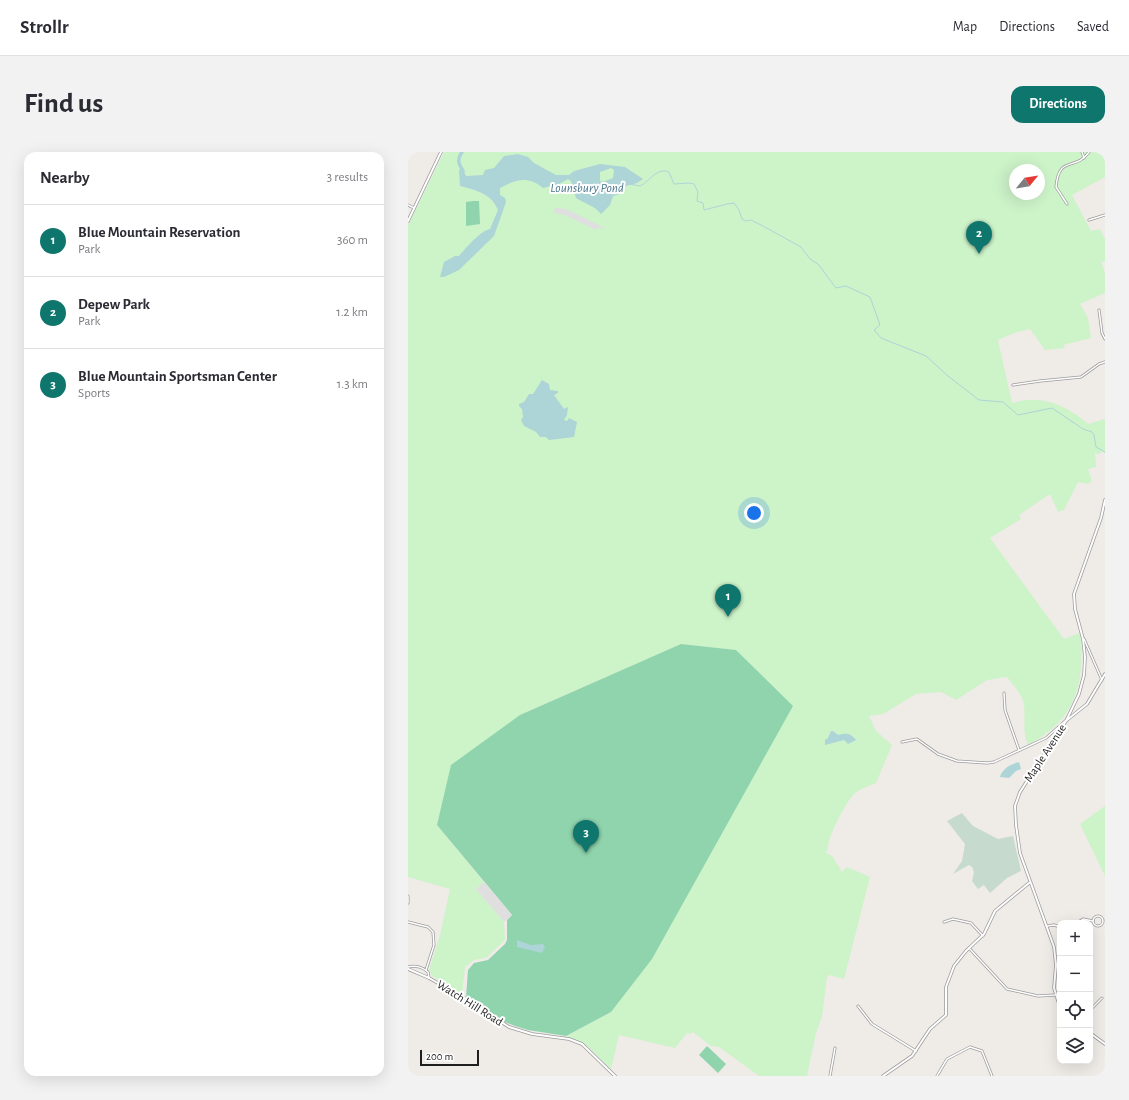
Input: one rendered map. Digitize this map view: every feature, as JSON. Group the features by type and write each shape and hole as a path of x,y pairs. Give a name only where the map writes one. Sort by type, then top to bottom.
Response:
{"street":[{"path":"408,221 441,152"},
{"path":"1082,152 1084,158"},
{"path":"1067,204 1059,194 1056,187 1059,171 1063,166 1076,163 1084,158 1089,152"},
{"path":"408,205 414,208"},
{"path":"1089,220 1105,215"},
{"path":"1099,310 1102,333 1105,339"},
{"path":"1013,385 1040,380 1081,377 1087,374 1096,365 1105,362"},
{"name":"Maple Avenue","path":"1057,1000 1055,995 1056,965 1054,947 1020,853 1015,813 1017,799 1066,721 1079,694 1084,677 1085,657 1083,639 1075,610 1074,594 1099,524 1105,500"},
{"path":"1083,639 1102,680"},
{"path":"902,742 917,739 938,754 959,761 983,763 994,762 1050,736 1087,704 1105,674"},
{"path":"1004,693 1005,710 1019,750"},
{"path":"883,1076 909,1058 916,1051 930,1029 946,1014 947,982 954,966 989,928 995,911 1030,883"},
{"path":"408,896 408,904"},
{"path":"1098,916 1103,920 1102,924 1098,926 1095,925 1093,921 1098,916"},
{"path":"944,922 953,919 971,923 983,936"},
{"path":"408,922 428,927 433,932 434,945 426,970 429,978"},
{"path":"1047,926 1057,926"},
{"path":"969,948 1007,989 1038,996 1055,995"},
{"path":"408,968 418,967 426,970"},
{"name":"Watch Hill Road","path":"408,968 429,978 467,1000 495,1020 509,1027 536,1034 569,1039 582,1044 615,1076"},
{"path":"1093,1007 1102,998"},
{"path":"858,1006 872,1024 916,1051"},
{"path":"1093,1035 1105,1044"},
{"path":"937,1076 947,1059 970,1047 976,1047 982,1051 992,1076"},
{"path":"830,1076 835,1048"}],"green space":[{"path":"444,152 1105,152 1105,177 1072,195 1091,231 1100,229 1105,239 1105,262 1101,261 1105,274 1105,293 1080,304 1088,318 1091,338 1063,345 1065,348 1045,350 1030,329 1014,333 998,340 1012,403 1033,400 1053,403 1071,411 1088,424 1105,419 1105,453 1101,451 1100,454 1095,453 1096,467 1088,469 1092,481 1088,484 1078,482 1064,510 1058,512 1050,494 1019,515 1021,519 990,538 1064,639 1080,633 1081,668 1079,684 1074,699 1067,712 1057,724 1044,735 1028,745 1024,728 1023,701 1007,677 987,680 956,700 941,692 916,694 883,714 869,716 876,731 892,745 876,783 856,792 846,805 833,830 828,845 828,850 825,852 832,856 842,872 847,867 870,877 844,979 829,975 827,977 822,1016 816,1033 807,1076 759,1076 719,1047 711,1046 693,1032 690,1034 687,1033 675,1048 619,1035 611,1069 586,1045 566,1036 611,1012 736,650 681,644 520,715 437,825 484,882 476,889 504,922 505,940 486,958 474,960 465,967 462,994 432,976 429,970 440,935 450,889 408,877 408,225"},
{"path":"479,201 480,224 466,226 466,202"},
{"path":"681,644 736,650 793,706 652,959 611,1012 566,1036 528,1030 500,1020 466,997 468,970 474,963 488,960 505,944 507,940 507,920 512,915 437,825 451,765 520,715"},
{"path":"1105,806 1105,876 1080,824"},
{"path":"962,813 973,826 998,839 1013,836 1021,871 1007,878 990,893 984,885 978,889 972,881 974,872 972,867 969,865 953,874 962,861 965,844 947,821"},
{"path":"707,1046 726,1064 718,1073 699,1055"}],"shaded area":[{"path":"555,207 568,210 603,227 603,229 598,227 596,230 565,215 554,213"},
{"path":"484,882 512,915 504,922 476,889"}],"water":[{"name":"Lounsbury Pond","path":"518,154 528,157 534,163 556,175 569,175 574,171 600,164 625,167 643,179 637,183 626,186 620,194 613,196 610,205 601,214 576,198 571,181 568,179 559,184 543,188 532,181 527,180 516,181 506,185 500,188 500,195 505,198 506,202 494,236 459,270 444,277 440,277 444,262 455,256 459,256 478,236 490,229 498,210 488,196 460,186 459,170 463,170 466,176 483,175 485,170 494,168 504,156","holes":["611,168 614,170 613,178 603,182 600,181 600,172"]},
{"path":"542,380 549,384 550,390 558,391 558,393 554,395 564,409 568,407 567,415 564,420 567,421 569,418 577,422 574,437 549,440 546,437 540,437 536,432 524,426 521,420 523,417 522,409 519,404 524,402 529,394 533,394"},
{"path":"831,731 838,735 850,735 856,740 848,744 844,740 825,745 825,740 828,738"},
{"path":"1019,762 1021,769 1016,771 1009,778 1000,777 1007,767"},
{"path":"517,940 531,945 543,944 545,947 542,953 517,947"}],"waterway":[{"path":"462,152 459,157 459,161 463,171"},
{"path":"629,184 640,186 657,173 665,171 669,172 674,184 694,184 698,192 697,201 703,203 704,210 734,203 739,210 742,219 746,221 751,220 801,247 810,259 818,264 836,288 846,286 870,297 880,325 874,330 881,338 926,356 948,376 979,400 1003,402 1018,415 1052,408 1083,429 1092,432 1096,447 1105,452"}],"place":[{"name":"Depew Park","path":"979,254"},
{"name":"Blue Mountain Reservation","path":"728,617"},
{"name":"Blue Mountain Sportsman Center","path":"586,853"}]}
